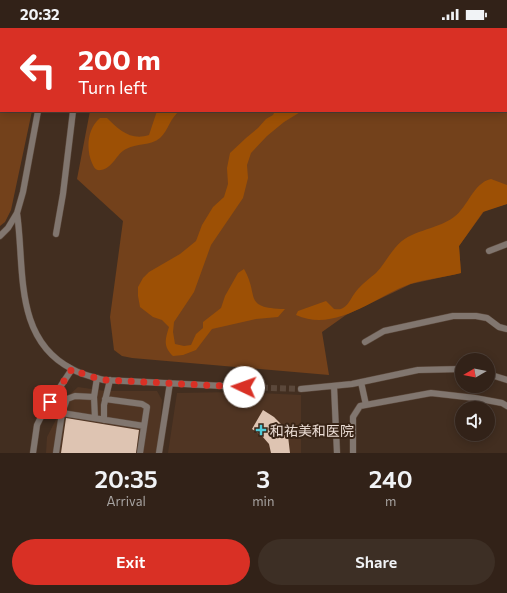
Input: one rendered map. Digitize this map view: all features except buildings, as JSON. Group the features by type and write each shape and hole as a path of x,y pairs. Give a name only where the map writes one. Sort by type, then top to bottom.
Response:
{"street":[{"path":"0,236 8,228 17,213 23,192 38,112"},
{"path":"56,234 64,194 73,112"},
{"path":"17,213 25,304 38,337 46,348 59,360 72,369 86,375 110,380 244,387"},
{"path":"489,251 507,244"},
{"path":"365,342 384,331 453,316 476,316 487,318 499,327 507,329"},
{"path":"33,453 37,425 72,369"},
{"path":"301,388 334,386 361,382 418,370 455,370"},
{"path":"495,376 507,380"},
{"path":"95,418 94,397 97,378"},
{"path":"104,420 105,399 110,380"},
{"path":"361,382 366,405"},
{"path":"159,453 170,383"},
{"path":"334,386 337,453"},
{"path":"354,453 353,417 360,406 431,394 475,398 502,403 507,406"},
{"path":"56,453 62,414 68,399 75,396 94,397"},
{"path":"105,399 142,404 147,407 140,453"},
{"path":"62,414 144,426"}],"shaded area":[{"path":"0,112 32,112 11,210 5,222 0,226"},
{"path":"90,112 507,112 507,204 485,210 459,246 461,273 411,284 346,315 322,332 329,375 132,358 122,356 114,350 110,317 123,221 77,179"},
{"path":"157,112 179,112 174,117 163,135 156,141 130,147 123,151 109,167 105,169 97,170 92,163 88,146 90,133 100,118 107,118 116,127 131,135 137,137 149,135"},
{"path":"274,112 300,112 284,122 267,136 251,153 247,165 248,178 243,198 211,245 194,292 174,322 173,332 175,344 184,346 191,345 196,334 203,328 203,322 221,308 225,296 238,273 244,269 249,279 254,299 257,303 272,308 285,309 278,317 256,319 212,329 196,350 183,355 173,356 166,346 169,327 162,320 153,317 140,307 138,287 143,278 149,272 180,254 196,241 202,225 213,207 224,197 228,184 227,168 230,153 266,119 273,115"},
{"path":"491,179 507,185 507,204 483,212 459,246 461,273 410,284 340,317 326,320 311,319 296,315 298,311 326,301 334,309 343,308 356,291 379,270 392,251 401,242 408,237 447,222 459,213 480,185"},
{"path":"78,387 105,391 157,391 162,400 158,453 46,453 47,437 68,396"},
{"path":"235,392 301,395 301,453 168,453 177,393"}],"tunnel":[{"path":"244,387 301,389"}],"place":[{"name":"和祐美和医院","path":"261,430"}],"route":[{"path":"50,402 72,369 104,380 244,387"}]}
